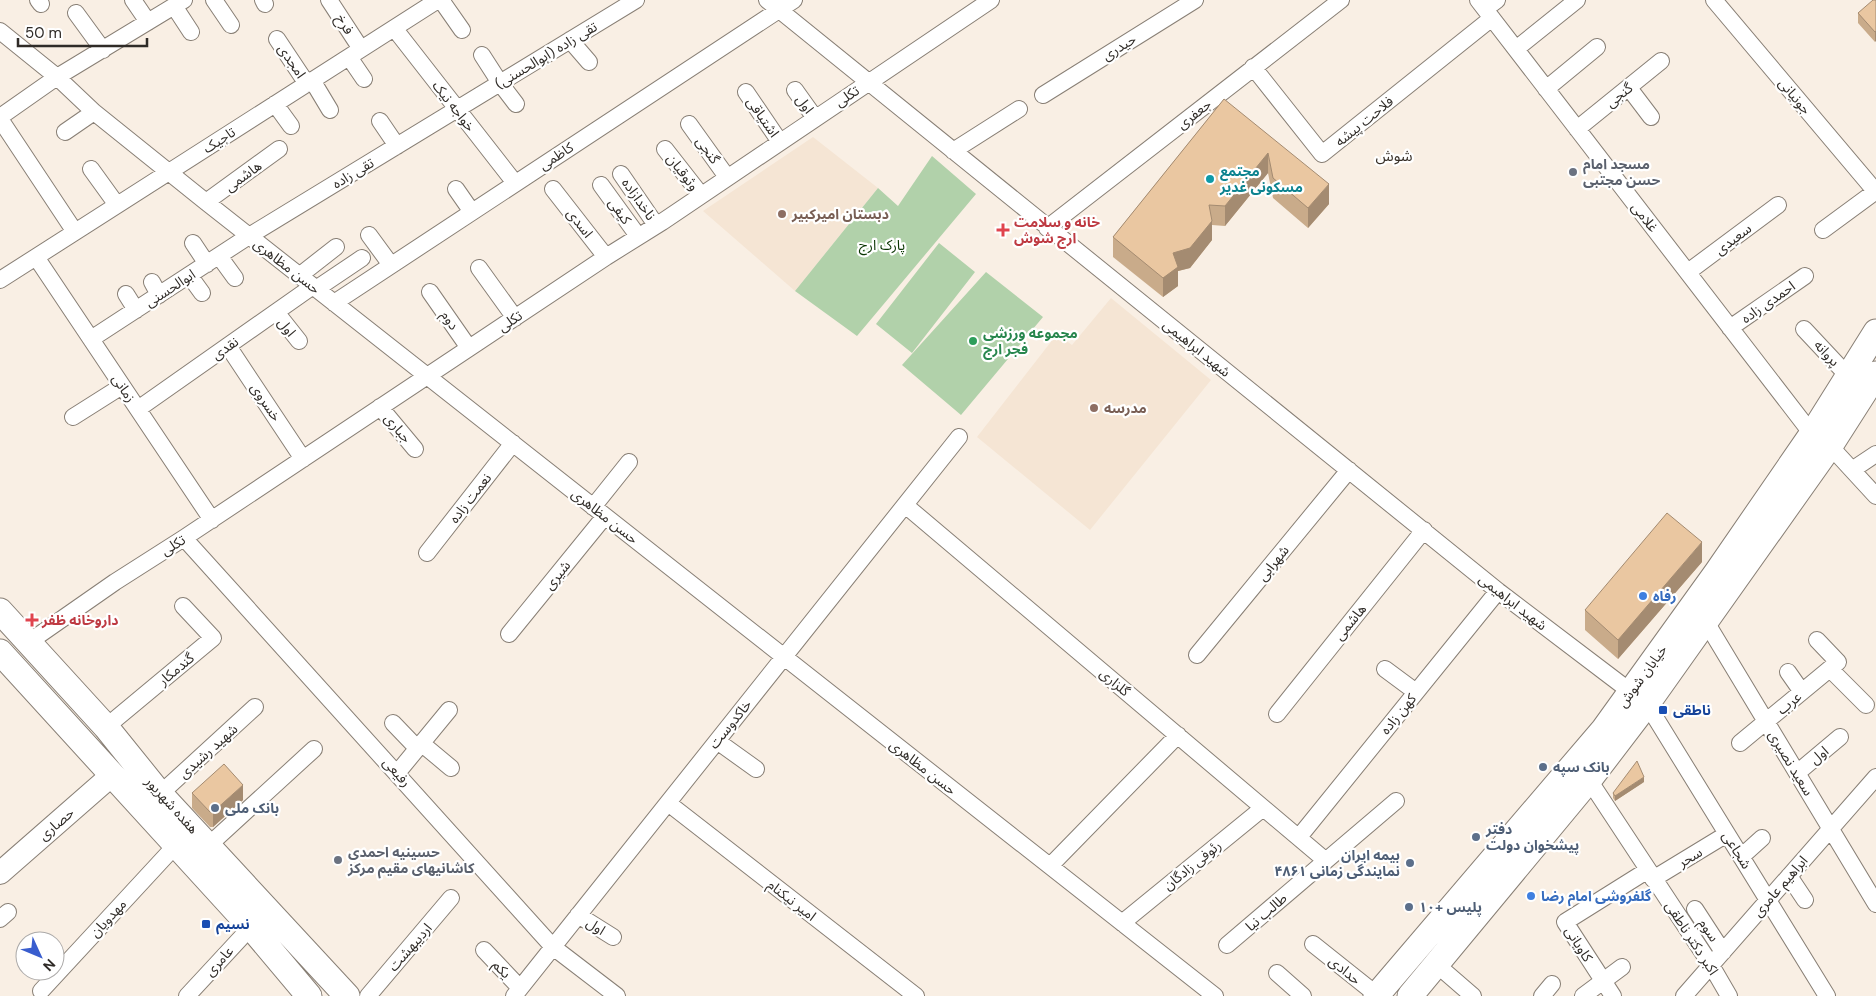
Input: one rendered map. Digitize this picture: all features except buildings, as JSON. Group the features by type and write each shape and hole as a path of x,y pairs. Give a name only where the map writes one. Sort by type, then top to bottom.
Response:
{"main road":[{"name":"خیابان شوش","path":"1376,996 1604,729 1639,698 1706,622 1821,440 1849,377 1876,332"},
{"name":"خیابان شوش","path":"1410,996 1589,780 1717,572 1821,440 1876,374"},
{"name":"هفده شهریور","path":"0,611 106,727 160,794 209,845 346,996"},
{"name":"هفده شهریور","path":"0,652 175,846 251,927 309,996"},
{"name":"حصاری","path":"0,874 112,775"}],"street":[{"path":"133,0 148,22"},
{"path":"214,0 231,25"},
{"name":"فرخ","path":"329,0 355,53 364,79"},
{"path":"439,0 462,30"},
{"name":"تاجیک","path":"0,280 439,0"},
{"name":"تقی زاده (ابوالحسنی)","path":"456,110 636,0"},
{"name":"کاظمی","path":"334,303 515,183 773,5 794,0"},
{"name":"تکلی","path":"30,642 116,582 656,225 991,0"},
{"name":"حیدری","path":"1043,95 1196,0"},
{"name":"جعفری","path":"1047,228 1341,0"},
{"path":"1516,49 1577,0"},
{"name":"جونیانی","path":"1714,0 1876,192"},
{"path":"75,232 0,118 57,77 179,3 191,32"},
{"name":"شهید ابراهیمی","path":"773,5 1498,591 1639,698"},
{"name":"فلاحت پیشه","path":"1253,67 1322,154 1488,7"},
{"name":"غلامی","path":"1488,7 1546,89 1730,328 1821,440 1876,496"},
{"path":"76,13 103,50"},
{"name":"خواجه نیک","path":"394,28 456,110 515,183"},
{"name":"حسن مظاهری","path":"0,31 57,77 94,112 168,172 1215,996"},
{"name":"امجدی","path":"277,39 310,82"},
{"path":"570,40 589,62"},
{"path":"1546,89 1597,47"},
{"path":"482,55 516,104"},
{"name":"گنجی","path":"1577,129 1661,61"},
{"path":"310,82 330,110"},
{"path":"1629,88 1651,117"},
{"name":"اول","path":"795,90 815,118"},
{"name":"اشتیاقی","path":"746,92 780,142"},
{"path":"275,104 291,126"},
{"path":"953,150 1019,109"},
{"name":"تقی زاده","path":"249,236 456,110"},
{"path":"65,132 94,112"},
{"path":"380,122 397,146"},
{"name":"گنجی","path":"689,124 727,177"},
{"name":"هاشمی","path":"206,202 279,149"},
{"name":"وثوقیان","path":"664,149 701,195"},
{"path":"91,169 117,205"},
{"name":"ناخدازاده","path":"621,174 656,225"},
{"name":"کیفی","path":"601,185 638,236"},
{"path":"456,189 472,212"},
{"name":"اسدی","path":"553,190 606,257"},
{"path":"1823,230 1876,192"},
{"name":"سعیدی","path":"1688,272 1778,205"},
{"path":"370,235 391,265"},
{"name":"ابوالحسنی","path":"91,339 136,310 156,288 189,276 249,236"},
{"path":"193,243 235,278"},
{"path":"299,276 336,247"},
{"name":"زمانی","path":"36,256 212,520"},
{"name":"نقدی","path":"138,409 276,312 362,258"},
{"path":"479,268 514,318"},
{"path":"189,276 202,293"},
{"name":"احمدی زاده","path":"1730,328 1805,276"},
{"name":"دوم","path":"430,292 469,348"},
{"path":"126,294 136,310"},
{"name":"اول","path":"276,312 299,342"},
{"name":"پروانه","path":"1804,329 1849,377"},
{"name":"خسروی","path":"228,346 303,459"},
{"path":"73,417 122,386"},
{"name":"جباری","path":"380,407 415,449"},
{"name":"خاکدوست","path":"517,992 959,437"},
{"name":"نعمت زاده","path":"427,553 513,443"},
{"path":"1852,470 1876,455"},
{"name":"شیری","path":"509,634 599,512 629,462"},
{"name":"شهرابی","path":"1197,655 1349,470"},
{"name":"گلزاری","path":"905,505 1325,860"},
{"name":"هاشمی","path":"1277,714 1424,530"},
{"name":"رفیعی","path":"184,538 398,772 553,946 617,996"},
{"name":"کهن زاده","path":"1299,837 1498,591"},
{"name":"گندمکار","path":"106,727 213,638 183,606"},
{"name":"سعید نصیری","path":"1706,622 1876,904"},
{"path":"1817,640 1834,666 1866,705"},
{"name":"عرب","path":"1740,743 1834,666"},
{"path":"1386,669 1416,692"},
{"path":"1788,672 1802,692"},
{"name":"شجاعی","path":"1639,698 1727,834 1827,996"},
{"name":"شهید رشیدی","path":"160,794 255,707"},
{"path":"398,772 449,710"},
{"path":"393,724 419,746 451,768"},
{"path":"1050,866 1178,735"},
{"name":"اول","path":"1797,773 1840,737"},
{"path":"717,741 756,768"},
{"path":"209,845 314,749"},
{"name":"ابراهیم عامری","path":"1684,996 1876,777"},
{"name":"اکبر دکتر ناطقی","path":"1589,780 1711,965 1729,996"},
{"name":"طالب نیا","path":"1227,945 1396,801"},
{"name":"امیر نیکنام","path":"668,803 916,996"},
{"name":"رئوفی زادگان","path":"1122,923 1263,808"},
{"name":"سحر","path":"1650,875 1727,834"},
{"path":"1741,857 1762,838"},
{"name":"مهدویان","path":"41,991 175,846"},
{"name":"کاویانی","path":"1613,996 1565,922 1650,875"},
{"path":"1789,876 1806,900"},
{"name":"اردیبهشت","path":"368,996 451,898"},
{"name":"سوم","path":"1695,909 1723,952"},
{"name":"اول","path":"578,915 613,937"},
{"name":"عامری","path":"188,996 251,927"},
{"name":"حدادی","path":"1313,944 1376,996"},
{"name":"یکم","path":"484,950 517,992"},
{"path":"1436,964 1473,996"},
{"path":"1582,996 1622,967"},
{"path":"1277,973 1303,996"}],"shaded area":[{"name":"دبستان امیرکبیر","path":"813,137 878,188 795,291 703,211"},
{"name":"مدرسه","path":"1111,298 1211,380 1090,530 977,437 1057,334 1072,345"}],"green space":[{"name":"پارک ارج","path":"932,156 976,194 857,336 795,291 878,188 898,206"},
{"path":"939,243 975,272 912,353 876,324"},
{"name":"مجموعه ورزشی فجر ارج","path":"986,272 1043,317 961,415 902,365"}],"place":[{"name":"مسجد امام حسن مجتبی","path":"1573,172"},
{"name":"مجتمع مسکونی غدیر","path":"1210,179"},
{"name":"دبستان امیرکبیر","path":"782,214"},
{"name":"خانه و سلامت ارج شوش","path":"1003,230"},
{"name":"مجموعه ورزشی فجر ارج","path":"973,341"},
{"name":"مدرسه","path":"1094,408"},
{"name":"رفاه","path":"1643,596"},
{"name":"داروخانه ظفر","path":"32,620"},
{"name":"ناطقی","path":"1663,710"},
{"name":"بانک سپه","path":"1543,767"},
{"name":"بانک ملی","path":"215,808"},
{"name":"دفتر پیشخوان دولت","path":"1476,837"},
{"name":"حسینیه احمدی کاشانیهای مقیم مرکز","path":"338,860"},
{"name":"بیمه ایران نمایندگی زمانی ۴۸۶۱","path":"1410,863"},
{"name":"گلفروشی امام رضا","path":"1531,896"},
{"name":"پلیس +۱۰","path":"1409,907"},
{"name":"نسیم","path":"206,924"}],"district":[{"name":"شوش","path":"1394,156"}]}
